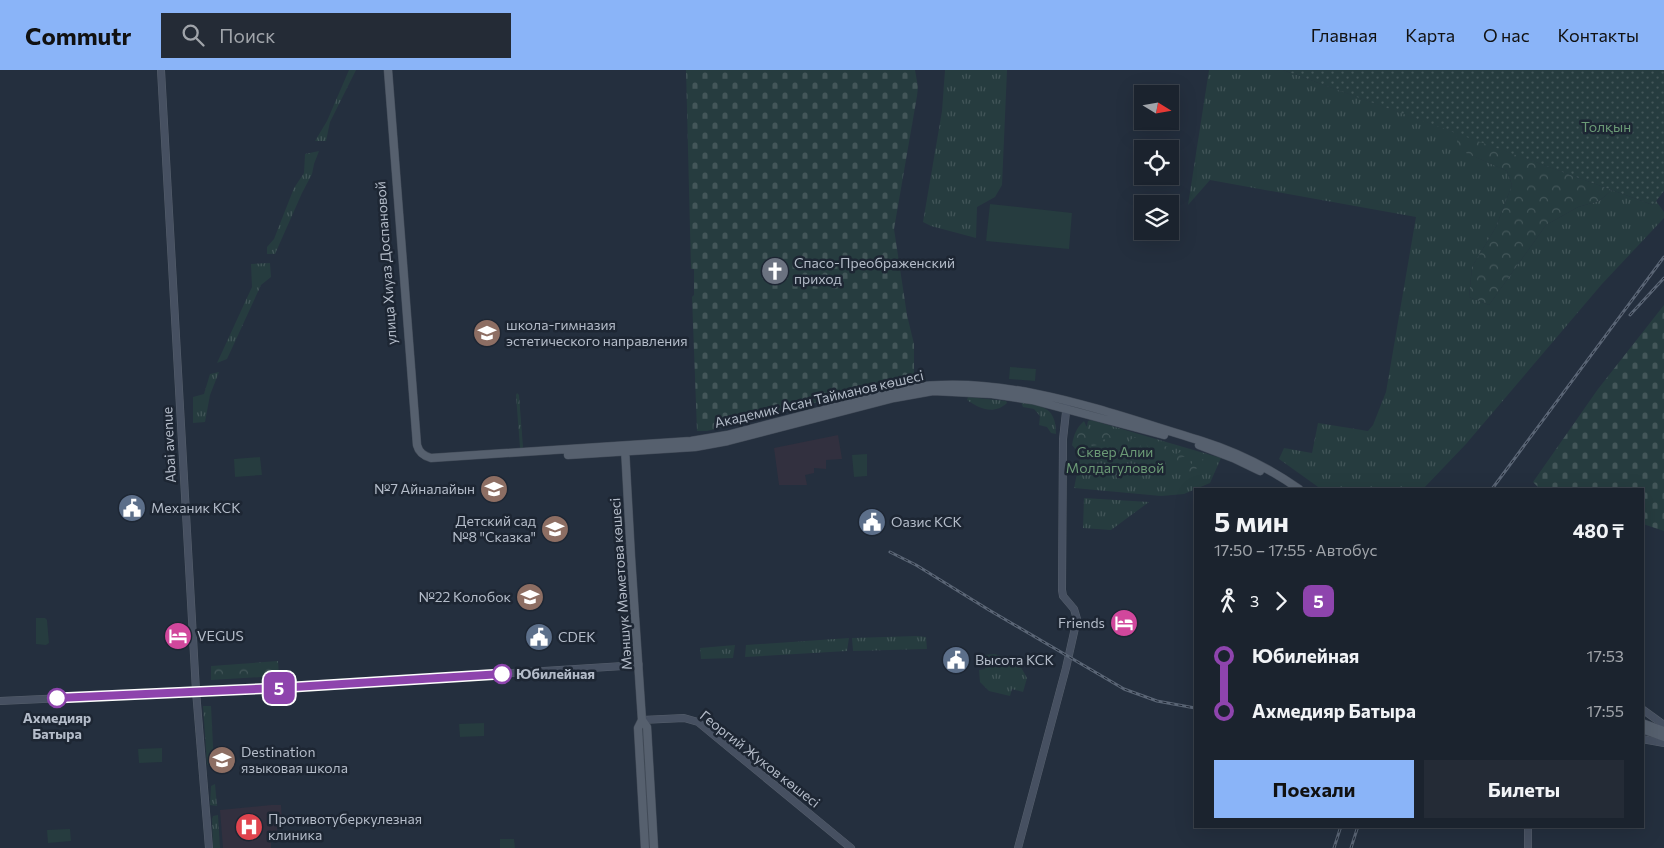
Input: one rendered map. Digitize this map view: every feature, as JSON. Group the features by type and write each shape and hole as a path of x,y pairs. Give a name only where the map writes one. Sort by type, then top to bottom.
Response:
{"main road":[{"name":"Abai avenue","path":"161,70 196,692 209,848"},
{"name":"улица Хиуаз Доспановой","path":"383,70 412,442 417,452"},
{"name":"улица Хиуаз Доспановой","path":"388,70 417,452"},
{"name":"Академик Асан Тайманов көшесі","path":"417,452 431,458 625,449 727,435 894,398 933,392 958,392 1014,397 1066,405 1220,446 1253,461 1297,488"},
{"path":"1018,848 1064,677 1077,619 1076,613 1063,596 1062,590 1063,439 1066,405"},
{"name":"Академик Асан Тайманов көшесі","path":"1066,405 1203,446 1251,466 1288,488"},
{"name":"Мәншүк Мәметова көшесі","path":"625,449 642,720 638,728 645,848"},
{"path":"0,701 278,688 639,665"},
{"path":"1644,710 1664,725"},
{"name":"Георгий Жуков көшесі","path":"642,720 684,718 698,722 851,848"},
{"name":"Мәншүк Мәметова көшесі","path":"642,720 647,727 654,848"},
{"path":"1644,724 1664,731"},
{"path":"1644,730 1664,737"},
{"path":"1644,740 1664,743"},
{"path":"1528,828 1528,848"}],"shaded area":[{"path":"838,435 842,459 826,460 826,469 814,468 814,473 805,475 807,485 779,485 774,448"},
{"name":"Противотуберкулезная клиника","path":"281,805 282,823 278,823 277,831 271,832 271,848 223,848 220,810"}],"green space":[{"path":"349,70 356,70 330,122 326,141 315,141 327,121"},
{"path":"686,70 915,70 918,87 917,96 894,229 907,315 914,344 914,375 750,421 707,431 697,431 692,297 694,295 694,269 691,269"},
{"path":"945,70 1007,70 1002,185 995,197 977,207 976,238 931,226 923,222 942,111"},
{"path":"1209,70 1283,70 1457,133 1458,149 1507,171 1512,185 1496,227 1472,267 1469,297 1489,305 1546,225 1578,207 1599,201 1612,190 1653,205 1656,201 1664,212 1664,218 1602,284 1466,444 1424,488 1320,488 1279,459 1284,448 1312,453 1318,423 1368,431 1373,425 1386,392 1416,217 1210,180 1188,205"},
{"name":"Толқын","path":"1283,70 1664,70 1664,191 1653,205"},
{"path":"1457,133 1612,190 1599,201 1578,207 1546,225 1489,305 1469,297 1472,267 1496,227 1512,185 1507,171 1457,149"},
{"path":"319,151 312,174 275,254 267,254 267,247 274,239 294,188 304,173 305,154"},
{"path":"990,204 1072,213 1069,249 986,241"},
{"path":"270,263 271,277 261,285 227,359 217,363 252,287 251,264"},
{"path":"1664,305 1664,531 1644,524 1644,488 1539,488 1533,482 1598,389"},
{"path":"1010,367 1036,369 1035,381 1009,379"},
{"path":"219,372 210,395 205,422 193,423 193,397 204,394 210,374"},
{"path":"517,393 519,395 522,449 520,448"},
{"path":"968,397 1006,401 1007,403 1002,407 992,410 972,403 967,400"},
{"path":"1021,402 1047,409 1054,418 1056,434 1051,433 1047,427 1039,425 1040,416 1034,409 1023,407"},
{"name":"Сквер Алии Молдагуловой","path":"1091,420 1221,458 1210,483 1194,488 1194,490 1184,494 1161,496 1074,488 1088,421"},
{"path":"1084,421 1088,430 1101,430 1111,437 1116,435 1119,441 1115,443 1103,439 1101,443 1105,445 1100,452 1098,445 1092,446 1087,441 1086,449 1076,450 1072,445 1077,429"},
{"path":"1135,437 1142,442 1139,450 1134,448 1130,440"},
{"path":"1146,444 1151,444 1160,449 1163,446 1170,447 1173,453 1176,454 1185,450 1188,455 1187,457 1182,457 1178,462 1176,459 1170,462 1163,455 1153,455"},
{"path":"867,454 867,476 854,477 852,455"},
{"path":"1198,456 1199,460 1206,459 1203,465 1188,473 1186,469 1181,470 1178,466 1188,461 1192,464 1192,458"},
{"path":"260,457 262,475 235,477 234,459"},
{"path":"1084,498 1149,502 1111,530 1083,528"},
{"path":"36,618 45,618 47,620 49,643 46,645 36,644"},
{"path":"926,637 927,649 853,651 852,638"},
{"path":"849,638 847,651 745,657 746,645"},
{"path":"735,645 733,658 701,659 700,648"},
{"path":"994,654 1017,660 1027,678 1023,692 1012,689 1010,696 989,691 980,682 979,670 985,669 984,655"},
{"path":"278,661 279,676 211,680 211,666"},
{"path":"203,706 211,706 214,765 209,766 207,764"},
{"path":"484,723 484,736 460,737 459,724"},
{"path":"642,741 645,741 652,848 648,848"},
{"path":"162,748 162,762 139,763 138,749"},
{"path":"215,784 217,806 210,805 211,786"},
{"path":"218,815 220,848 213,848 212,819 213,816"},
{"path":"70,829 71,841 48,843 47,830"},
{"path":"500,839 514,839 515,848 500,848"}],"railway":[{"path":"1493,488 1664,257"},
{"path":"1630,315 1664,278"},
{"path":"890,552 916,565 1124,689 1157,701 1194,708"},
{"path":"1334,848 1340,828"},
{"path":"1351,848 1357,828"}],"bus line":[{"name":"5","path":"57,698 278,688 502,674"}],"place":[{"name":"Спасо-Преображенский приход","path":"775,271"},
{"name":"школа-гимназия эстетического направления","path":"487,333"},
{"name":"№7 Айналайын","path":"494,489"},
{"name":"Механик КСК","path":"132,508"},
{"name":"Оазис КСК","path":"872,522"},
{"name":"Детский сад №8 \"Сказка\"","path":"555,529"},
{"name":"№22 Колобок","path":"530,597"},
{"name":"Friends","path":"1124,623"},
{"name":"VEGUS","path":"178,636"},
{"name":"CDEK","path":"539,637"},
{"name":"Высота КСК","path":"956,660"},
{"name":"Юбилейная","path":"502,674"},
{"name":"Ахмедияр Батыра","path":"57,698"},
{"name":"Destination языковая школа","path":"222,760"},
{"name":"Противотуберкулезная клиника","path":"249,827"}]}
